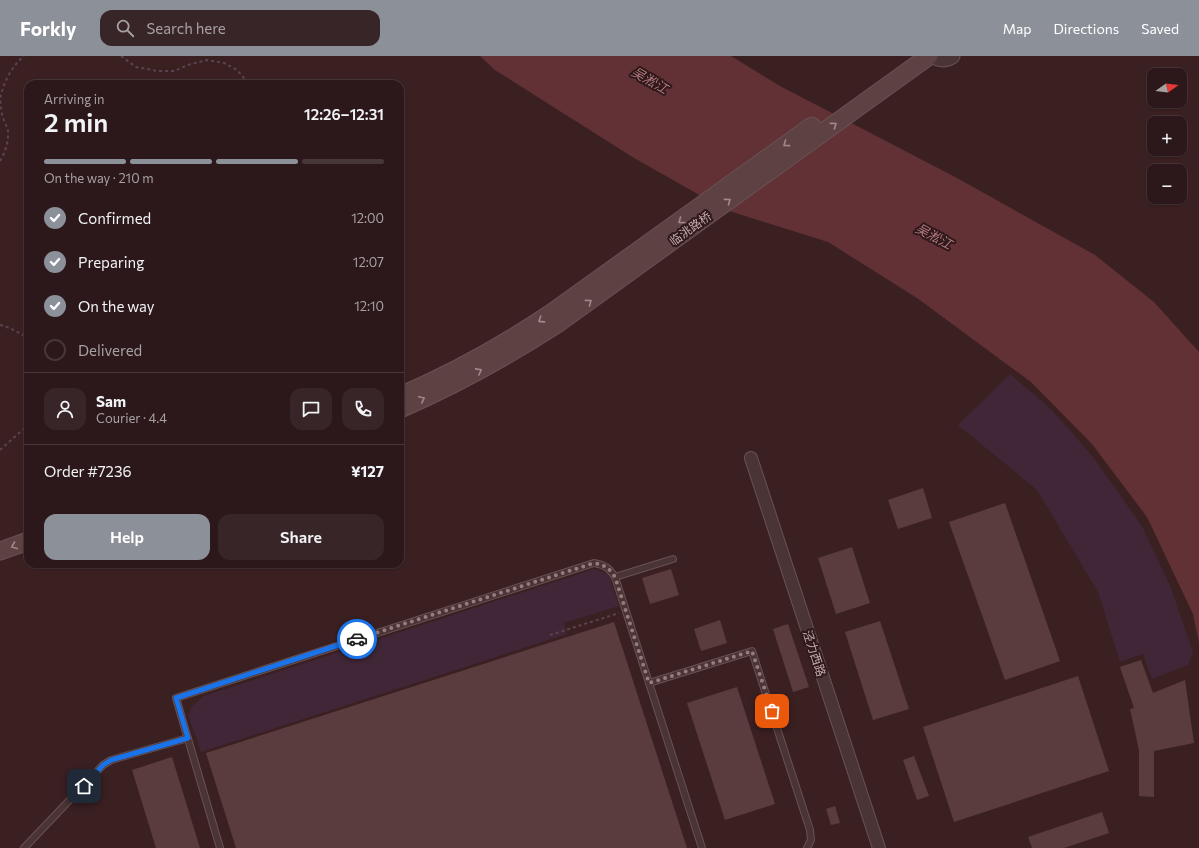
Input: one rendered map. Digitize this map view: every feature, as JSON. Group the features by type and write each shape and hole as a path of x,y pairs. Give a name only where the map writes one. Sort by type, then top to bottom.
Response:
{"main road":[{"name":"临洮路桥","path":"442,384 550,314 909,56"},
{"name":"临洮路桥","path":"442,384 502,358 557,324 929,56"},
{"path":"404,395 442,384"},
{"path":"404,407 442,384"},
{"path":"0,551 24,542"},
{"path":"0,564 24,555"}],"street":[{"path":"934,56 940,59 946,59 952,56"},
{"name":"泾力西路","path":"751,458 879,848"}],"lane":[{"path":"615,577 673,559"},
{"path":"220,848 176,698 594,563 603,564 609,568 615,577 702,848"},
{"path":"649,683 752,651 810,830 813,848"},
{"path":"24,848 103,765 111,760 188,738"},
{"path":"807,848 811,840 810,830"}],"path":[{"path":"0,161 7,143 8,131 2,115 0,96 16,63 24,56"},
{"path":"121,56 136,67 158,71 174,70 207,60 224,63 237,70 246,80"},
{"path":"0,325 8,327 24,336"},
{"path":"0,450 24,429"},
{"path":"550,635 626,611"}],"shaded area":[{"path":"1010,374 1052,410 1093,457 1142,526 1171,588 1193,652 1188,665 1152,679 1143,654 1120,662 1098,592 1037,490 958,425"},
{"path":"594,569 609,576 619,606 564,623 567,634 201,752 188,715 192,706 204,696"}],"water":[{"name":"吴淞江","path":"480,56 731,56 780,86 957,178 1095,255 1154,302 1199,352 1199,643 1193,614 1147,517 1092,444 1031,382 917,298 828,242 726,210 634,158 495,70"}],"building":[{"path":"923,488 932,518 898,529 888,500"},
{"path":"1005,503 1060,661 1005,680 949,522"},
{"path":"852,547 870,603 836,614 818,558"},
{"path":"671,569 679,595 650,604 642,578"},
{"path":"720,620 727,643 701,651 694,629"},
{"path":"880,621 909,709 873,720 845,632"},
{"path":"614,622 687,848 236,848 206,753"},
{"path":"788,624 809,687 793,692 773,629"},
{"path":"1141,660 1153,693 1185,680 1194,743 1154,751 1154,797 1139,796 1139,750 1130,709 1134,708 1120,667"},
{"path":"1078,676 1109,771 954,822 923,727"},
{"path":"737,687 775,804 725,820 687,703"},
{"path":"914,756 929,796 917,800 903,760"},
{"path":"172,757 200,848 156,848 132,770"},
{"path":"835,806 840,823 831,825 826,809"},
{"path":"1102,812 1109,833 1064,848 1032,848 1028,837"}],"way so far":[{"path":"357,639 594,563 603,564 609,568 615,577 649,683 752,651 772,711"}],"route":[{"path":"84,786 103,765 111,760 188,738 176,698 357,639"}]}
